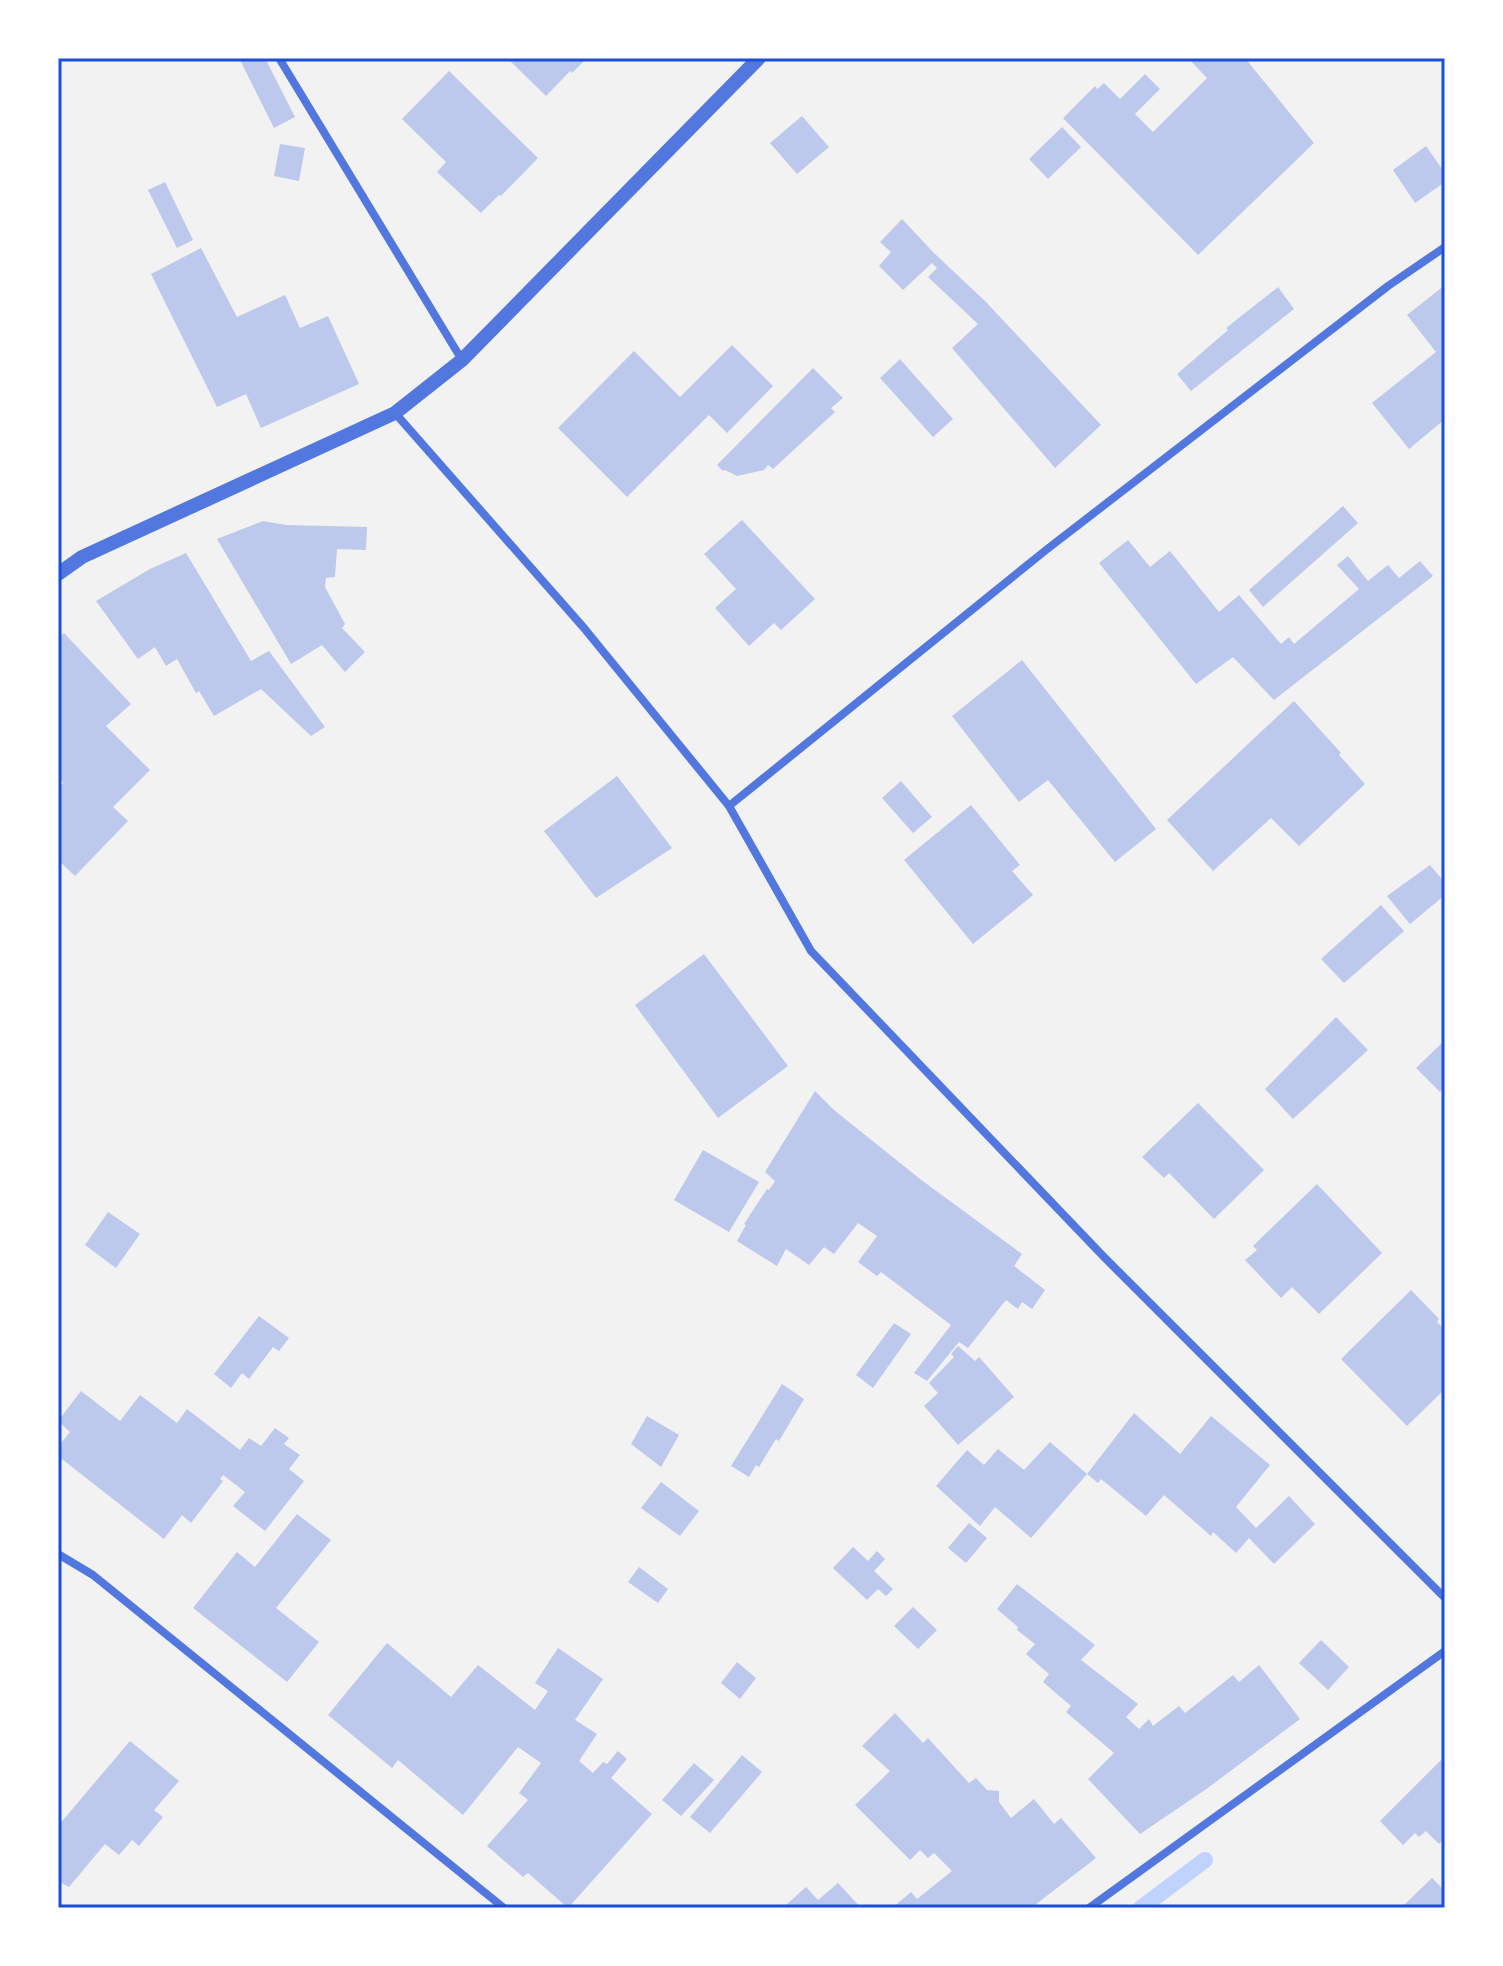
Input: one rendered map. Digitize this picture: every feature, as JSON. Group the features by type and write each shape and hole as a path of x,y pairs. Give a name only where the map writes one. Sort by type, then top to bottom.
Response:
{"street":[{"path":"279,58 462,360"},
{"path":"58,574 82,557 395,413 462,360 759,58"},
{"path":"729,806 1046,550 1388,286 1445,247"},
{"path":"395,413 584,628 729,806 811,951 1104,1257 1445,1598"},
{"path":"58,1554 105,1585 504,1908"},
{"path":"1089,1908 1445,1651"}],"building":[{"path":"239,58 265,58 295,117 274,128"},
{"path":"507,58 587,58 546,96"},
{"path":"1188,58 1245,58 1314,143 1198,255 1063,118 1095,86 1097,89 1104,83 1120,99 1145,74 1160,89 1135,114 1153,132 1207,78"},
{"path":"449,71 538,158 481,213 437,172 446,162 402,119"},
{"path":"802,116 829,147 797,174 770,143"},
{"path":"1062,127 1081,147 1048,179 1029,159"},
{"path":"280,144 305,148 299,181 274,176"},
{"path":"1426,146 1445,173 1445,182 1415,203 1393,170"},
{"path":"165,182 193,240 177,248 148,190"},
{"path":"902,219 986,302 1101,425 1055,468 952,348 978,324 928,277 937,268 932,263 903,290 879,266 891,252 880,242"},
{"path":"201,248 237,317 285,295 300,328 328,316 359,384 261,428 246,394 217,407 151,274"},
{"path":"1445,285 1445,419 1409,449 1372,403 1436,352 1407,315"},
{"path":"1278,287 1294,309 1191,391 1177,374 1228,330 1226,328"},
{"path":"732,345 773,386 727,433 709,415 627,497 558,428 634,351 680,397"},
{"path":"900,359 953,419 933,437 880,378"},
{"path":"813,368 843,398 831,408 835,412 773,469 768,465 764,470 737,476 723,471 717,465"},
{"path":"1343,506 1358,523 1263,607 1249,590"},
{"path":"742,520 815,599 781,630 774,623 749,646 715,608 736,589 704,554"},
{"path":"263,521 286,525 367,527 366,550 337,549 335,577 326,578 325,587 345,624 342,628 365,652 345,672 322,645 291,664 217,539"},
{"path":"1128,540 1150,567 1170,551 1219,612 1239,595 1281,644 1289,637 1294,644 1359,589 1337,565 1348,556 1368,581 1388,565 1399,578 1420,561 1433,576 1274,700 1233,657 1196,684 1099,563"},
{"path":"186,553 251,661 269,651 325,727 311,736 261,689 214,716 199,691 196,693 177,659 166,666 155,647 138,659 96,601 150,569"},
{"path":"64,633 131,704 106,726 150,770 113,807 128,821 75,876 58,860 58,789 63,783 58,777 58,638"},
{"path":"1022,660 1156,829 1115,862 1048,780 1019,802 952,716"},
{"path":"1294,701 1365,784 1299,846 1271,818 1213,871 1167,820"},
{"path":"617,776 672,848 596,898 544,831"},
{"path":"901,781 932,817 913,833 882,798"},
{"path":"971,805 1020,865 1012,871 1033,895 973,944 904,860"},
{"path":"1430,865 1445,883 1445,895 1410,924 1387,896"},
{"path":"1381,905 1404,931 1344,983 1321,959"},
{"path":"704,954 788,1066 718,1118 635,1005"},
{"path":"1336,1017 1368,1050 1293,1119 1265,1089"},
{"path":"1445,1040 1445,1087 1440,1092 1416,1068"},
{"path":"815,1091 920,1179 1022,1254 1014,1266 1045,1290 1032,1309 1022,1302 1018,1309 1006,1300 968,1348 959,1342 927,1381 914,1373 951,1325 881,1272 877,1276 858,1262 877,1236 858,1223 834,1254 824,1247 809,1265 786,1249 777,1266 737,1241 744,1224 775,1181 765,1172"},
{"path":"1198,1103 1264,1170 1214,1219 1169,1173 1164,1178 1142,1157"},
{"path":"703,1150 759,1182 729,1232 674,1200"},
{"path":"1317,1184 1382,1253 1319,1314 1292,1287 1281,1298 1245,1260 1257,1250 1253,1246"},
{"path":"108,1212 140,1234 116,1268 85,1245"},
{"path":"1411,1290 1439,1319 1437,1322 1445,1330 1445,1389 1407,1426 1341,1359"},
{"path":"259,1316 289,1338 279,1351 273,1347 249,1379 242,1373 231,1388 214,1374"},
{"path":"894,1323 911,1334 873,1388 856,1375"},
{"path":"958,1346 975,1361 979,1357 1014,1397 958,1445 924,1406 938,1393 929,1383 954,1357 951,1354"},
{"path":"782,1384 804,1399 779,1441 776,1439 749,1477 731,1466"},
{"path":"81,1391 120,1421 140,1395 177,1423 187,1409 240,1450 249,1438 261,1446 275,1428 289,1438 284,1444 300,1455 289,1469 304,1481 265,1531 233,1506 245,1492 223,1475 220,1479 223,1481 191,1523 182,1515 164,1539 58,1456 58,1447 70,1432 58,1421"},
{"path":"1134,1413 1180,1454 1211,1416 1270,1465 1236,1507 1256,1528 1289,1496 1315,1524 1274,1564 1249,1538 1236,1553 1213,1532 1211,1536 1164,1495 1146,1516 1101,1479 1098,1483 1087,1474"},
{"path":"647,1416 679,1435 661,1467 631,1444"},
{"path":"1050,1442 1087,1474 1031,1538 995,1507 980,1526 936,1486 967,1450 984,1465 998,1449 1024,1470"},
{"path":"661,1482 699,1511 680,1536 641,1508"},
{"path":"297,1514 331,1540 276,1608 319,1642 287,1682 193,1608 237,1552 255,1567"},
{"path":"969,1523 987,1538 966,1563 948,1548"},
{"path":"853,1547 868,1561 877,1551 885,1559 874,1571 893,1589 886,1596 878,1589 867,1600 833,1568"},
{"path":"639,1567 668,1589 658,1603 628,1582"},
{"path":"1017,1584 1095,1645 1081,1660 1138,1704 1126,1717 1139,1729 1149,1719 1153,1726 1179,1706 1185,1713 1233,1675 1239,1682 1259,1665 1300,1719 1140,1834 1088,1779 1114,1753 1066,1712 1071,1706 1043,1682 1049,1674 1026,1654 1035,1644 997,1609"},
{"path":"913,1607 937,1630 918,1649 894,1626"},
{"path":"1321,1640 1349,1667 1328,1690 1299,1663"},
{"path":"387,1643 451,1697 478,1665 535,1710 548,1691 535,1683 558,1648 603,1679 575,1720 597,1734 579,1761 593,1773 603,1762 607,1764 618,1751 627,1759 611,1778 652,1814 568,1908 528,1873 523,1877 487,1846 528,1800 519,1793 541,1763 518,1747 463,1815 398,1760 392,1768 328,1715"},
{"path":"737,1662 756,1678 740,1699 721,1683"},
{"path":"895,1713 923,1743 928,1738 969,1783 976,1778 987,1790 999,1791 999,1802 1011,1818 1034,1799 1054,1824 1061,1818 1096,1858 1031,1908 892,1908 911,1892 917,1899 952,1871 934,1853 928,1858 920,1850 910,1860 855,1805 890,1771 862,1746"},
{"path":"130,1741 179,1781 154,1810 163,1817 139,1846 132,1840 119,1855 105,1844 69,1887 58,1881 58,1826"},
{"path":"742,1755 762,1772 710,1833 690,1817"},
{"path":"1441,1760 1445,1764 1445,1838 1439,1844 1426,1831 1419,1837 1415,1833 1403,1845 1380,1821"},
{"path":"694,1763 714,1780 681,1816 662,1800"},
{"path":"1432,1878 1445,1891 1445,1908 1405,1908 1403,1906"},
{"path":"838,1883 861,1908 789,1908 786,1905 806,1887 818,1900"}],"waterway":[{"path":"1141,1908 1205,1860"}]}
